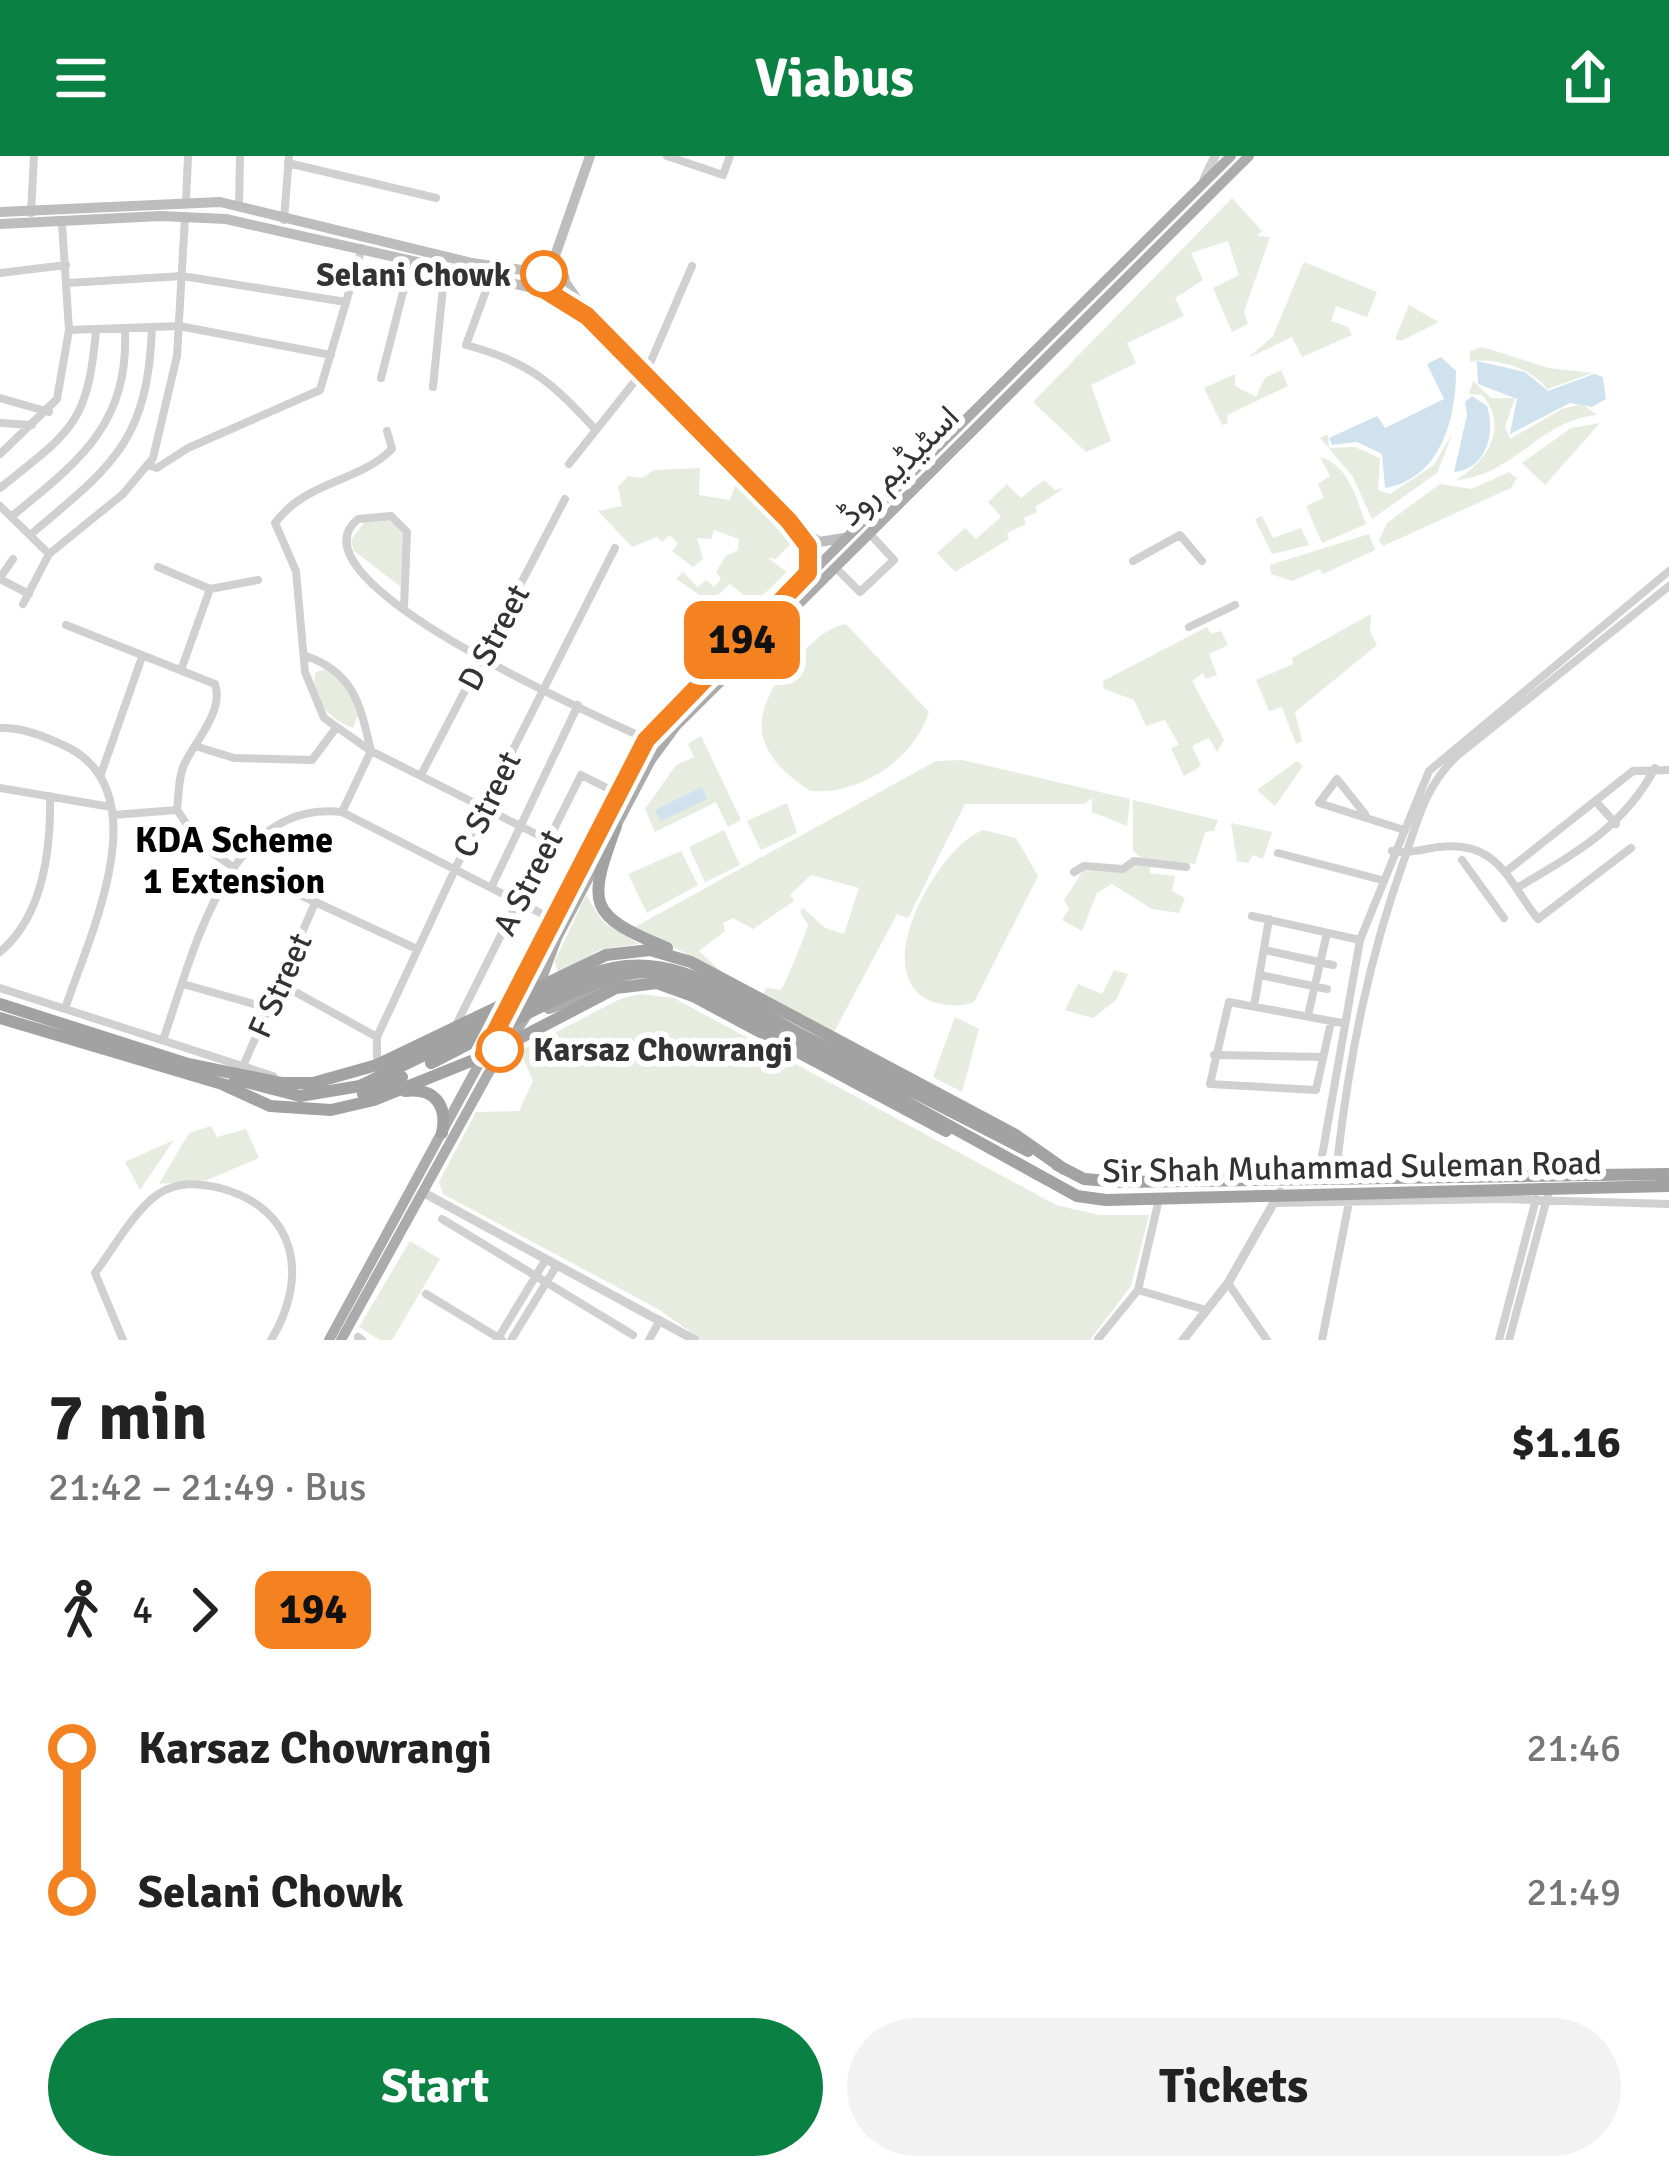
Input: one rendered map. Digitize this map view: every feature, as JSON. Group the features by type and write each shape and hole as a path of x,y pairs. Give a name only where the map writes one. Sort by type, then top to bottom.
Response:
{"highway":[{"path":"616,826 596,880 598,906 615,925 1014,1134 1064,1169"},
{"path":"188,1064 281,1083 314,1083 377,1065 514,998 628,950 687,961"},
{"path":"0,1018 273,1099 316,1103 365,1093 592,974 632,962 691,974 792,1034"},
{"path":"222,1084 294,1111 365,1093 512,1043 616,988 637,983 676,988 1054,1186"},
{"path":"0,1004 301,1096 422,1090 442,1106 442,1132"},
{"name":"Sir Shah Muhammad Suleman Road","path":"792,1034 1098,1182 1299,1177 1581,1182"},
{"name":"Sir Shah Muhammad Suleman Road","path":"792,1034 1054,1186 1092,1198 1542,1197 1581,1182"},
{"path":"1581,1182 1669,1171"},
{"path":"1581,1182 1669,1189"}],"main road":[{"path":"550,292 590,156"},
{"name":"اسٹیڈیم روڈ","path":"341,1340 426,1194 488,1074 512,1043 557,938 665,739 1231,156"},
{"name":"اسٹیڈیم روڈ","path":"329,1340 488,1051 646,740 844,538 1249,156"},
{"path":"0,212 239,205 472,263 555,275 640,373 789,521 808,546 808,573"},
{"path":"0,224 62,224 186,208 492,276 550,292 587,316"},
{"path":"550,292 555,275"},
{"path":"789,521 819,542 844,538"},
{"path":"532,959 535,990 549,1009 616,988"},
{"path":"452,1027 473,1029 488,1051 488,1074"}],"street":[{"path":"31,213 34,156"},
{"path":"23,604 49,554 123,494 147,465 168,410 179,326 188,156"},
{"path":"239,205 240,156"},
{"path":"667,156 723,175 730,156"},
{"path":"1198,189 1215,156"},
{"path":"283,230 288,160 436,198"},
{"path":"0,454 49,412 65,366 69,330 62,224"},
{"path":"147,465 157,468 188,448 320,390 362,248"},
{"path":"381,378 411,259"},
{"path":"0,273 66,265"},
{"path":"433,387 445,265"},
{"path":"568,464 640,373 692,266"},
{"path":"68,283 182,276 346,302"},
{"path":"492,276 466,345 515,358 547,379 595,430"},
{"path":"69,330 179,326 331,355"},
{"path":"30,535 114,464 130,439 151,357 152,327"},
{"path":"11,517 73,466 106,430 120,381 125,328"},
{"path":"0,488 65,436 80,416 92,377 96,330"},
{"path":"0,398 49,412"},
{"path":"0,423 34,426"},
{"path":"387,430 392,449 372,468 315,486 274,523 296,571 309,694 336,728 371,751 548,840"},
{"name":"D Street","path":"421,775 565,499"},
{"path":"0,506 49,554"},
{"path":"404,607 407,532 391,516 358,519 346,540 347,556 404,607 446,643 646,740"},
{"path":"835,567 860,592 894,560 869,533"},
{"path":"1133,562 1180,535 1202,561"},
{"name":"C Street","path":"377,1065 376,1037 484,807 615,548"},
{"path":"13,559 0,578 28,593"},
{"path":"158,567 210,590 258,580"},
{"path":"1337,1023 1229,1002 1210,1084 1316,1090 1323,1057 1337,1023 1360,940 1416,794 1443,756 1669,572"},
{"path":"1386,1179 1349,1169 1338,1155 1351,1056 1374,945 1421,806 1443,769 1669,586"},
{"path":"181,670 210,590"},
{"path":"1190,627 1235,604"},
{"path":"66,626 214,684 218,693 182,766 177,810 201,845 233,867"},
{"path":"101,775 142,656"},
{"path":"306,656 333,665 352,686 371,751 342,812"},
{"path":"491,888 578,706"},
{"path":"0,728 67,746 88,758 101,775 112,811 114,860 65,1009"},
{"path":"195,746 234,758 312,760 336,728"},
{"path":"1517,888 1616,824 1655,768"},
{"path":"1508,870 1633,771 1669,770"},
{"name":"A Street","path":"452,1027 581,776 617,793"},
{"path":"1365,814 1337,779 1319,803 1401,829"},
{"path":"0,788 112,811 177,810"},
{"path":"0,952 21,934 51,845 50,796"},
{"path":"1599,805 1616,824"},
{"path":"164,1040 216,891 233,867 293,818 321,810 342,812 552,919"},
{"path":"1392,851 1465,847 1487,856 1508,870 1541,919 1631,848"},
{"path":"1278,853 1382,880"},
{"path":"1469,870 1487,856"},
{"path":"1462,860 1504,918"},
{"path":"1074,872 1084,866 1123,869 1134,861 1186,867"},
{"path":"272,882 417,949"},
{"name":"F Street","path":"243,1066 315,903"},
{"path":"1252,916 1360,940"},
{"path":"1254,1006 1269,919"},
{"path":"1309,1011 1327,933"},
{"path":"1265,950 1333,965"},
{"path":"1260,975 1327,989"},
{"path":"279,983 376,1037"},
{"path":"183,984 268,1008"},
{"path":"0,988 243,1066 314,1083"},
{"path":"1299,1177 1321,1162 1337,1055 1337,1023"},
{"path":"1214,1055 1323,1057"},
{"path":"1337,1055 1351,1056"},
{"path":"123,1340 114,1329 94,1273 156,1195 191,1182 237,1193 286,1233 293,1300 272,1340"},
{"path":"426,1194 695,1340"},
{"path":"1098,1339 1138,1290 1159,1197"},
{"path":"1499,1340 1542,1197"},
{"path":"1509,1340 1542,1197"},
{"path":"1184,1340 1210,1311 1277,1198 1349,1202 1542,1197 1669,1204"},
{"path":"1322,1340 1349,1202"},
{"path":"442,1219 633,1335"},
{"path":"426,1294 499,1339 551,1262"},
{"path":"511,1340 546,1284 551,1262"},
{"path":"1228,1283 1267,1340"},
{"path":"1138,1290 1210,1311"},
{"path":"649,1340 661,1319"},
{"path":"102,1340 114,1329"}],"shaded area":[{"path":"1232,198 1262,231 1257,236 1270,237 1244,312 1248,324 1232,332 1213,288 1239,275 1228,241 1191,253 1203,280 1175,298 1184,316 1127,343 1136,363 1091,385 1111,441 1086,452 1033,402"},
{"path":"1304,262 1377,292 1367,317 1336,306 1331,321 1348,327 1352,335 1302,357 1292,337 1248,358 1273,336"},
{"path":"1409,305 1439,322 1401,341 1395,339"},
{"path":"1482,347 1549,368 1593,373 1547,389 1511,365 1470,362 1470,351"},
{"path":"1281,370 1288,386 1227,415 1228,423 1222,425 1204,388 1235,374 1235,386 1256,397 1265,378"},
{"path":"1473,381 1491,398 1515,398 1505,427 1510,439 1562,409 1582,404 1597,415 1560,426 1494,469 1456,480 1485,454 1494,432 1490,407 1482,395 1469,394"},
{"path":"1600,423 1545,485 1522,463 1571,428"},
{"path":"1453,432 1437,473 1372,519 1353,477 1320,438 1328,434 1329,448 1355,447 1380,458 1378,490 1390,494 1434,465"},
{"path":"1320,457 1345,475 1366,524 1322,543 1306,506 1324,498 1318,484 1330,476"},
{"path":"700,468 699,495 730,500 736,483 794,540 776,559 768,558 787,572 730,627 718,614 744,595 730,584 710,602 676,579 683,572 698,587 706,580 714,587 721,579 716,572 726,556 738,550 739,539 714,530 711,539 697,538 703,559 693,567 672,551 678,544 670,535 662,542 657,537 632,547 598,511 622,506 618,487 628,476"},
{"path":"1509,472 1517,478 1511,488 1383,546 1379,541 1387,523 1440,484 1472,489"},
{"path":"1044,480 1055,490 1064,488 1035,507 1037,512 1024,518 1026,524 1007,533 1009,539 955,572 937,553 965,528 976,539 1001,517 988,502 1007,484 1021,498"},
{"path":"1262,516 1273,538 1301,528 1309,545 1272,554 1255,519"},
{"path":"366,520 389,520 404,535 401,587 354,551 351,540"},
{"path":"1369,534 1375,550 1323,574 1320,569 1292,581 1271,574 1270,565"},
{"path":"1371,614 1370,631 1377,645 1295,712 1302,741 1296,744 1282,707 1269,711 1256,680 1293,664 1292,658"},
{"path":"846,624 929,712 911,745 882,771 848,787 811,791 774,760 765,744 764,710 771,692 800,655 826,632"},
{"path":"1207,627 1211,634 1221,631 1228,645 1209,654 1217,675 1206,679 1203,673 1192,681 1224,740 1217,752 1209,738 1192,746 1201,766 1184,776 1171,748 1179,745 1165,720 1146,726 1134,700 1104,689 1103,681"},
{"path":"330,668 347,685 358,715 353,728 336,719 318,699 316,672"},
{"path":"701,736 741,820 728,827 716,802 655,832 645,809 676,765 694,757 688,744"},
{"path":"962,760 1130,799 1127,826 1092,812 1092,798 1085,804 965,804 908,918 897,914 834,1032 763,995 766,988 781,990 786,980 808,925 800,912 803,908 825,928 844,934 859,888 811,875 790,895 794,901 753,929 733,918 723,923 725,931 699,951 723,973 635,927 936,761"},
{"path":"1297,761 1303,766 1275,806 1257,790"},
{"path":"1133,800 1218,820 1214,831 1205,832 1195,864 1143,859 1133,851"},
{"path":"787,803 797,833 761,850 747,821"},
{"path":"1231,823 1272,832 1263,859 1253,855 1248,863 1237,861"},
{"path":"724,830 740,865 705,882 689,847"},
{"path":"983,830 1016,838 1038,876 974,1002 937,1003 915,990 906,969 906,943 929,886 946,861"},
{"path":"681,851 698,885 647,913 628,874"},
{"path":"1135,864 1150,867 1150,873 1175,876 1172,891 1185,898 1179,913 1152,909 1112,884 1097,893 1082,931 1062,920 1069,909 1064,900 1083,871 1124,872"},
{"path":"586,895 603,922 639,944 599,950 558,974 555,961"},
{"path":"1114,970 1128,974 1116,1000 1093,1018 1065,1010 1078,984 1102,994"},
{"path":"640,994 674,998 1056,1205 1099,1215 1149,1215 1131,1286 1090,1340 702,1340 658,1309 443,1194 439,1182 476,1112 519,1111 533,1081 520,1051 620,999"},
{"path":"955,1017 979,1029 962,1092 933,1077"},
{"path":"211,1126 217,1137 246,1129 259,1158 207,1180 159,1184 189,1133"},
{"path":"174,1140 140,1190 125,1162"},
{"path":"410,1241 440,1259 392,1340 380,1340 359,1327"}],"water":[{"path":"1441,357 1456,371 1453,409 1441,444 1419,473 1385,488 1382,454 1357,442 1332,445 1329,438 1377,416 1385,428 1444,399 1427,364"},
{"path":"1477,361 1525,372 1548,391 1594,374 1603,377 1606,399 1592,407 1570,403 1510,434 1517,399 1478,384"},
{"path":"1472,396 1487,406 1489,438 1474,464 1454,472 1467,415 1465,402"},
{"path":"702,787 707,799 661,821 655,810"}],"bus line":[{"name":"194","path":"500,1049 484,1054 640,749 652,731 808,573 810,555 789,521 587,316 542,287 544,274"}],"place":[{"name":"Selani Chowk","path":"544,274"},
{"name":"Karsaz Chowrangi","path":"500,1049"}],"district":[{"name":"KDA Scheme 1 Extension","path":"234,860"}]}
